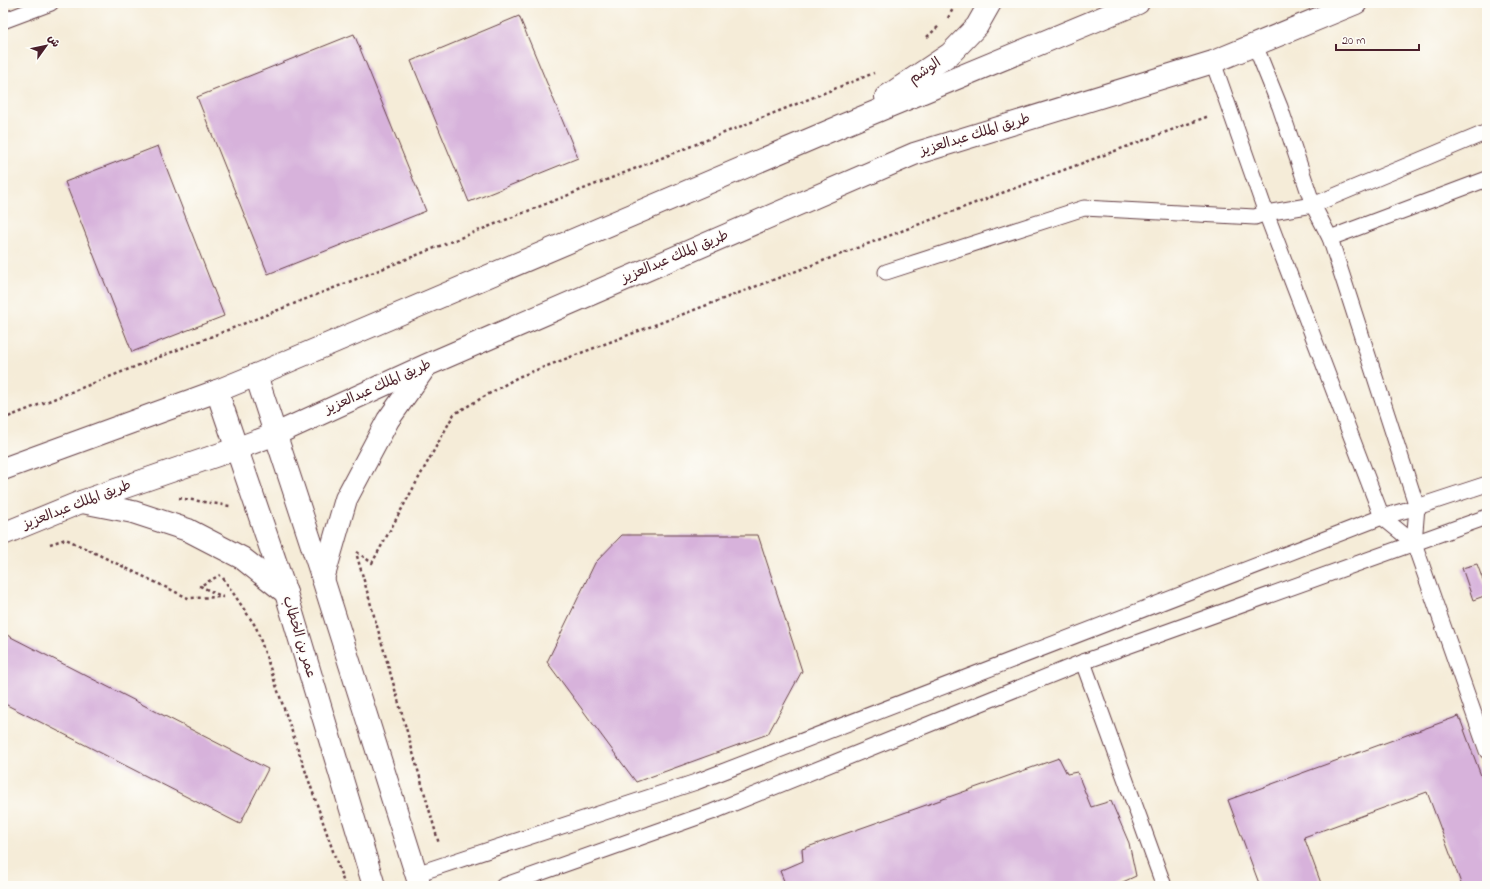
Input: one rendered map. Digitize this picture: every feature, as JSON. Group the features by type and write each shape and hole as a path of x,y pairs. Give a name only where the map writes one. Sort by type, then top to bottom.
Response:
{"main road":[{"name":"الوشم","path":"846,124 950,54 977,26 990,3"},
{"path":"977,26 998,3"},
{"path":"3,469 217,391 256,375 846,124 1138,3"},
{"name":"طريق الملك عبدالعزيز","path":"3,534 81,502 276,434 427,365 914,154 1213,62 1356,3"},
{"path":"323,579 346,499 388,420 427,365"},
{"path":"256,375 323,579 418,880"},
{"name":"عمر بن الخطاب","path":"217,391 238,448 286,593 374,886"},
{"path":"81,502 133,512 188,530 242,558 286,593"}],"lane":[{"path":"3,21 51,3"},
{"path":"1255,45 1280,107 1313,204 1330,238 1417,508 1414,543 1487,751"},
{"path":"1213,62 1266,213 1382,517 1414,543"},
{"path":"886,272 1084,208 1255,218 1266,213 1313,204 1487,132"},
{"path":"1330,238 1487,179"},
{"path":"418,880 445,865 696,782 1382,517 1417,508 1487,484"},
{"path":"503,886 712,812 1082,662 1487,517"},
{"path":"1082,662 1164,886"}],"path":[{"path":"947,19 956,3"},
{"path":"925,38 942,24"},
{"path":"3,419 876,72"},
{"path":"445,865 355,550 372,563 454,414 518,377 983,200 1230,108"},
{"path":"180,498 234,506"},
{"path":"45,546 66,539 188,598 223,597 200,586 221,575 256,627 345,886"}],"building":[{"path":"519,16 578,158 469,202 411,61"},
{"path":"354,34 426,211 268,274 197,97"},
{"path":"158,146 224,316 132,352 65,182"},
{"path":"622,535 758,535 802,671 768,734 636,782 547,662 595,563"},
{"path":"1477,564 1487,591 1487,595 1473,600 1462,568"},
{"path":"3,633 268,769 240,824 3,703"},
{"path":"1459,716 1487,792 1487,886 1462,886 1427,792 1304,837 1322,886 1260,886 1228,800"},
{"path":"1059,758 1067,774 1077,772 1091,807 1111,801 1129,843 1136,876 1114,886 786,886 780,871 803,861 802,849"}]}
